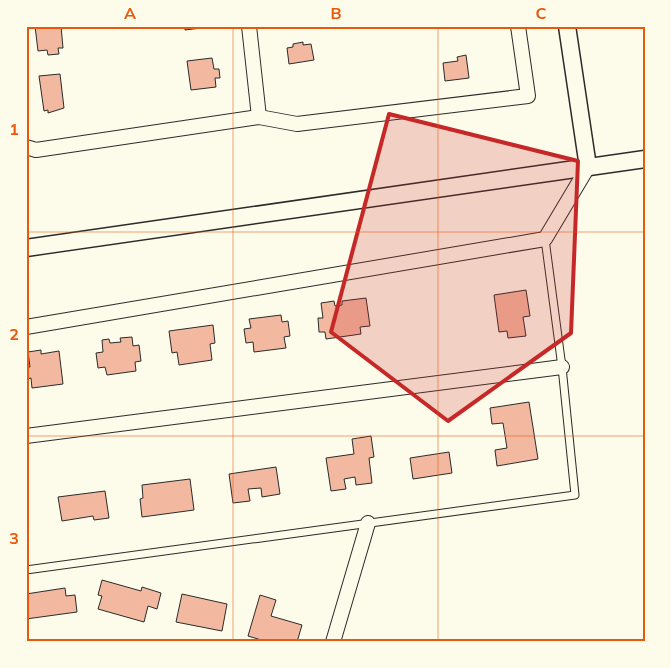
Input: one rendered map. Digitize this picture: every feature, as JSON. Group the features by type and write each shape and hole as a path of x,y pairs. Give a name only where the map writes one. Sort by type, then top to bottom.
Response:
{"street":[{"path":"248,26 259,117"},
{"path":"26,147 36,150 259,117 297,124 528,96 518,26"},
{"path":"26,327 545,239 588,167 567,26"},
{"path":"26,248 645,159"},
{"path":"26,436 562,366"},
{"path":"333,642 368,523"}],"lane":[{"path":"26,570 575,495 562,366 545,239"}],"highlighted area":[{"path":"389,114 578,161 571,333 448,421 331,332"}],"building":[{"path":"35,26 61,26 63,48 58,48 59,54 48,55 47,50 38,51"},
{"path":"185,26 201,26 201,28 185,30"},
{"path":"303,42 303,45 311,44 314,60 289,64 287,48 293,47 293,44"},
{"path":"466,55 469,78 445,81 443,63 458,61 457,57"},
{"path":"212,58 214,69 219,69 220,78 215,78 216,87 191,90 187,61"},
{"path":"60,74 64,108 48,113 48,110 44,111 39,76"},
{"path":"526,290 530,316 523,317 526,336 508,338 507,331 499,332 494,295"},
{"path":"366,298 370,326 360,327 361,334 326,339 325,332 319,332 318,318 323,318 321,303 334,301 335,306 342,305 342,301"},
{"path":"281,315 282,322 288,321 290,336 284,337 286,348 254,352 253,342 246,343 244,329 251,328 249,319"},
{"path":"213,325 215,343 210,344 212,360 179,365 177,352 172,353 169,331"},
{"path":"132,337 133,346 139,345 141,361 135,362 136,371 107,375 105,367 98,368 96,353 103,352 102,340 109,339 110,343 121,342 120,338"},
{"path":"41,350 41,354 59,351 63,384 32,388 31,378 26,379 26,367 30,367 28,352"},
{"path":"529,402 538,459 497,466 495,450 507,448 503,423 492,424 490,408"},
{"path":"371,436 374,457 369,458 372,483 356,485 355,477 344,479 346,489 331,491 326,458 354,454 352,439"},
{"path":"449,452 452,473 413,479 410,458"},
{"path":"276,467 280,494 262,497 261,488 248,489 250,501 233,503 229,474"},
{"path":"190,479 194,510 142,517 140,499 143,498 142,485"},
{"path":"105,491 109,518 94,520 93,516 62,521 58,497"},
{"path":"102,580 141,591 142,587 161,593 157,609 148,606 144,622 98,609 102,596 98,595"},
{"path":"65,588 66,596 75,595 77,612 26,619 26,594"},
{"path":"182,594 227,604 222,631 176,622"},
{"path":"260,595 276,600 271,616 302,625 297,642 268,642 248,636"}]}
